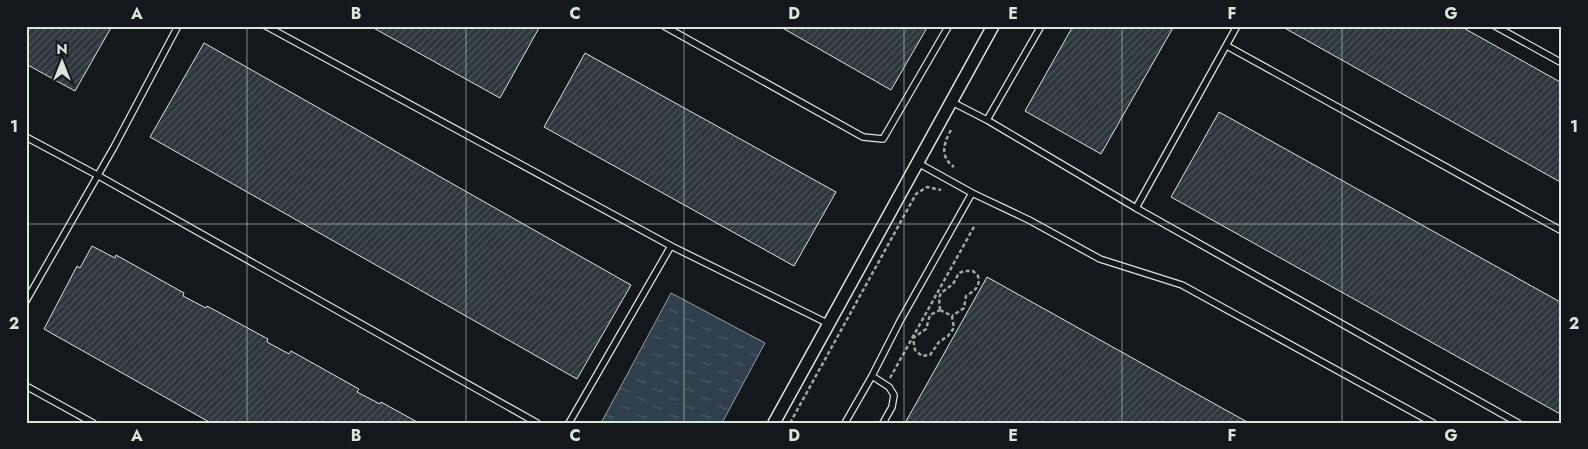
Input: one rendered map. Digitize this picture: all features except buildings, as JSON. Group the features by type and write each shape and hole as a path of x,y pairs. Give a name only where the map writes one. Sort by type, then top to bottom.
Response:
{"street":[{"path":"774,423 994,26"}],"lane":[{"path":"26,301 178,26"},
{"path":"266,26 670,246 829,324"},
{"path":"664,26 862,137 883,139 948,27"},
{"path":"987,120 1041,26"},
{"path":"1136,208 1237,26"},
{"path":"1495,26 1562,63"},
{"path":"1227,46 1562,231"},
{"path":"952,102 987,120 1136,208 1518,423"},
{"path":"26,137 538,423"},
{"path":"918,163 1100,259 1182,285 1434,423"},
{"path":"845,423 972,193"},
{"path":"569,423 670,246"},
{"path":"872,376 889,387 894,395 892,406 883,423"},
{"path":"26,386 93,423"}],"path":[{"path":"951,130 944,144 944,153 947,160 954,167"},
{"path":"790,423 916,194 927,187 941,190"},
{"path":"890,378 975,224"},
{"path":"940,310 939,298 941,293 953,284 959,273 973,271 978,276 976,290 966,296 964,308 952,316"},
{"path":"913,338 926,329 930,315 940,310"},
{"path":"940,310 952,316"},
{"path":"913,338 913,346 917,354 927,356 939,342 952,332 954,328 952,316"}],"water":[{"path":"671,293 765,343 722,423 601,423"}]}
